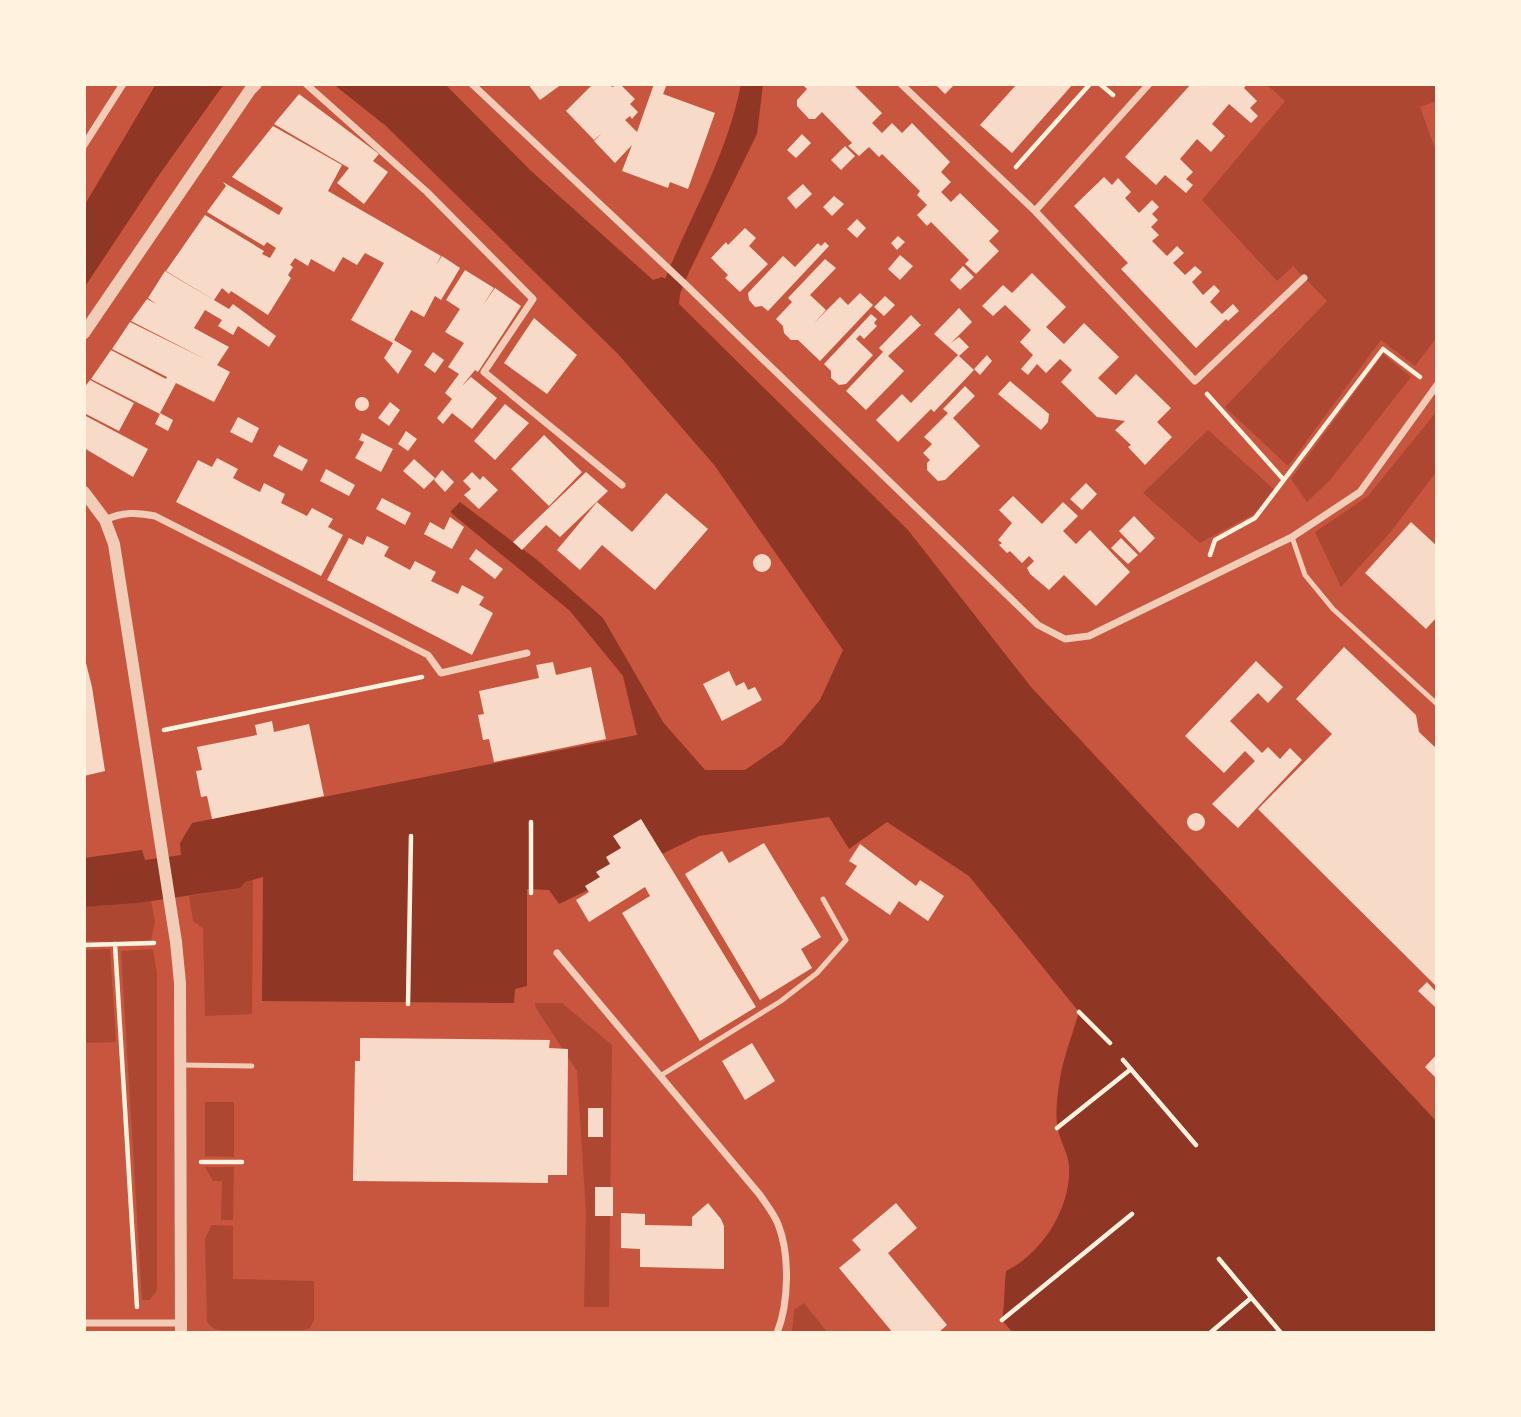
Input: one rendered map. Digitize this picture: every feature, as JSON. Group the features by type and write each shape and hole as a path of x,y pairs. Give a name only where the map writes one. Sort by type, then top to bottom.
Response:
{"street":[{"path":"84,145 123,84"},
{"path":"84,333 256,84"},
{"path":"306,84 428,192 533,299 485,372 622,485"},
{"path":"472,84 685,284 1038,625 1065,639 1089,636 1292,537 1360,492 1436,387"},
{"path":"901,84 1035,211 1195,381 1304,278"},
{"path":"1035,211 1149,84"},
{"path":"84,492 105,520 114,544 172,912 180,983 181,1328 138,1322 84,1322"},
{"path":"105,520 120,513 155,516 428,656 440,673 527,653"},
{"path":"557,953 760,1195 777,1221 786,1250 783,1318 777,1333"}],"lane":[{"path":"1292,537 1305,575 1333,609 1437,704"},
{"path":"660,1076 781,1001 817,973 846,940 823,899"},
{"path":"181,1065 252,1066"}],"path":[{"path":"1003,181 1090,84"},
{"path":"1201,582 1215,540 1255,519 1383,349 1436,387"},
{"path":"1195,381 1283,479"},
{"path":"142,734 440,673"},
{"path":"531,822 531,893"},
{"path":"408,1004 411,836"},
{"path":"84,945 148,943"},
{"path":"115,944 138,1322"},
{"path":"1079,1012 1110,1043"},
{"path":"1123,1060 1196,1145"},
{"path":"1057,1128 1131,1069"},
{"path":"180,1162 242,1162"},
{"path":"1002,1320 1132,1214"},
{"path":"1219,1259 1281,1333"},
{"path":"1210,1333 1251,1298"}],"shaded area":[{"path":"156,84 224,84 159,175 84,288 84,206"},
{"path":"333,84 445,84 530,170 653,280 662,277 665,279 718,159 741,84 763,84 757,134 689,272 679,304 908,530 1031,687 1437,1122 1437,1333 1013,1333 1002,1320 1006,1271 1043,1241 1060,1213 1069,1181 1069,1165 1058,1129 1057,1101 1062,1067 1079,1012 969,876 887,822 849,849 829,817 699,836 559,904 549,890 527,889 527,986 515,989 514,1003 262,1001 263,877 245,882 240,888 137,903 84,907 84,858 142,850 145,860 181,855 180,843 192,823 637,735 623,676 570,611 450,512 460,502 536,559 603,618 663,722 705,770 745,770 783,744 820,700 843,650 715,466 618,354 386,126"},
{"path":"1266,84 1437,84 1437,101 1420,107 1437,154 1437,337 1415,366 1381,340 1288,466 1225,407 1327,301 1293,266 1277,281 1202,200 1285,101"},
{"path":"1383,354 1411,377 1331,479 1307,502 1291,479"},
{"path":"1437,411 1437,471 1389,534 1341,587 1315,532 1368,496"},
{"path":"1208,430 1277,492 1252,515 1200,543 1143,493"},
{"path":"253,880 252,1014 205,1016 203,928 193,921 189,896 240,888 245,882"},
{"path":"151,900 155,922 151,940 84,941 84,907"},
{"path":"110,949 116,1042 84,1043 84,950"},
{"path":"153,949 157,973 157,1287 149,1300 142,1300 121,951"},
{"path":"535,1003 562,1003 612,1045 609,1307 584,1307 586,1213 577,1071"},
{"path":"205,1102 234,1102 234,1157 205,1156"},
{"path":"205,1167 234,1167 233,1220 221,1220 222,1181 213,1181"},
{"path":"212,1225 233,1226 233,1279 314,1281 314,1320 310,1328 220,1330 214,1329 207,1322 205,1238"},
{"path":"804,1303 828,1333 792,1333 794,1310"}],"building":[{"path":"528,84 562,84 540,100"},
{"path":"593,84 609,84 612,87 620,84 635,99 630,104 638,112 632,119 630,116 625,120 637,132 654,84 667,84 663,94 715,113 688,189 670,182 668,188 622,171 632,145 615,163 594,141 602,133 594,140 566,111"},
{"path":"802,84 853,84 882,113 872,123 882,133 892,123 902,133 912,123 950,162 941,172 951,182 941,192 951,202 960,193 999,231 989,241 999,251 976,274 965,264 969,260 931,222 927,226 917,215 927,205 917,195 920,191 882,154 879,157 869,147 859,156 848,146 852,143 822,112 815,119 809,119 797,106 797,100 807,89"},
{"path":"935,84 955,84 945,94"},
{"path":"1017,84 1073,84 1012,153 980,125"},
{"path":"1191,84 1247,84 1244,88 1257,101 1250,108 1258,116 1251,123 1229,104 1212,124 1225,136 1211,152 1197,139 1180,159 1193,172 1186,179 1193,185 1186,193 1165,175 1156,185 1125,157"},
{"path":"299,94 379,154 373,161 388,172 364,204 337,183 349,168 274,124"},
{"path":"273,126 342,165 328,191 441,256 436,265 442,256 460,268 441,300 435,296 424,317 411,310 394,340 412,351 398,374 384,358 393,343 351,320 384,263 365,253 357,265 343,257 334,272 311,259 308,266 295,258 288,275 291,278 268,315 222,288 214,300 166,271 205,215 264,251 262,254 270,258 276,248 267,242 264,246 207,212 226,186 223,182 279,215 283,208 232,177"},
{"path":"802,134 811,143 796,158 787,150"},
{"path":"845,146 855,156 841,170 831,160"},
{"path":"1104,177 1112,185 1118,178 1131,192 1125,198 1139,213 1152,200 1159,207 1152,214 1158,220 1151,227 1159,235 1152,241 1167,256 1177,246 1184,253 1173,263 1185,275 1195,266 1202,272 1192,282 1203,295 1214,285 1220,291 1210,302 1222,314 1233,304 1239,311 1228,321 1226,319 1196,348 1121,269 1128,263 1074,206"},
{"path":"803,184 812,194 796,209 787,198"},
{"path":"834,196 844,204 832,216 823,207"},
{"path":"857,219 866,228 857,238 847,229"},
{"path":"745,228 756,238 749,246 768,264 740,292 725,278 728,275 711,258"},
{"path":"898,236 905,242 897,250 891,243"},
{"path":"825,242 829,246 768,311 762,306 755,307 749,300 748,293 783,256 795,267 818,243 821,246"},
{"path":"900,255 913,266 900,280 888,269"},
{"path":"825,259 836,268 810,295 826,310 814,323 840,297 848,305 860,293 873,305 820,361 798,340 791,340 776,319 792,302 788,298"},
{"path":"963,266 974,277 960,290 950,280"},
{"path":"465,270 494,288 483,305 495,288 521,306 478,372 475,370 462,386 471,377 497,398 472,429 452,413 443,424 437,418 452,399 445,393 459,374 448,367 464,343 445,332 460,309 446,300"},
{"path":"165,271 229,309 233,304 276,336 269,347 238,326 233,335 218,326 222,320 205,310 194,328 229,347 217,365 230,372 214,402 176,383 160,413 173,420 168,431 155,424 160,414 91,379 111,350 166,379 167,377 112,349 130,322 205,359 131,321 147,299 156,304 148,298"},
{"path":"1032,273 1066,307 1046,327 1064,344 1084,323 1119,357 1098,378 1116,395 1136,374 1171,408 1157,422 1172,437 1145,465 1128,447 1131,445 1115,430 1125,421 1097,417 1061,382 1072,370 1060,359 1046,373 1037,364 1028,375 1021,369 1033,355 1020,342 1031,330 1005,305 993,316 982,306 1003,285 1012,293"},
{"path":"885,296 895,305 884,316 874,307"},
{"path":"959,308 972,322 951,343 959,337 969,347 959,356 974,370 934,412 931,409 898,442 876,420 902,394 911,403 958,355 934,334"},
{"path":"871,314 877,319 874,323 877,326 864,339 860,335 856,339 873,355 846,384 839,385 831,378 831,371 824,364"},
{"path":"911,315 921,325 888,356 904,371 866,410 846,391 883,352 879,348"},
{"path":"534,318 577,355 547,394 504,363"},
{"path":"433,352 444,360 435,373 424,365"},
{"path":"987,355 992,361 980,375 974,369"},
{"path":"90,380 134,403 119,431 84,413 84,388"},
{"path":"1010,381 1049,414 1048,422 1041,430 998,394"},
{"path":"965,386 975,396 953,418 980,446 945,480 938,481 927,470 930,460 923,453 932,444 924,437 948,413 943,409"},
{"path":"359,397 365,397 369,404 365,411 359,411 355,407 355,401"},
{"path":"390,402 400,410 389,426 378,418"},
{"path":"505,404 529,423 495,460 474,441"},
{"path":"84,415 148,449 133,477 84,448"},
{"path":"238,417 259,428 252,443 230,432"},
{"path":"406,431 417,439 408,451 398,444"},
{"path":"362,433 393,449 381,472 355,458 364,442 359,440"},
{"path":"544,435 582,472 549,506 511,469"},
{"path":"279,445 308,460 302,471 273,456"},
{"path":"217,458 238,469 233,478 246,485 260,492 264,483 285,494 281,503 307,516 312,508 333,519 328,527 343,535 321,576 176,502 198,460 212,467"},
{"path":"414,459 435,478 424,489 403,471"},
{"path":"326,469 355,485 349,496 320,481"},
{"path":"442,470 454,482 445,492 434,480"},
{"path":"472,472 480,480 483,476 498,490 479,509 464,495 471,489 463,481"},
{"path":"586,472 608,491 560,537 546,525 522,550 513,542"},
{"path":"1086,483 1097,494 1082,510 1070,499"},
{"path":"666,493 708,529 655,590 602,545 580,570 557,550 597,502 632,532"},
{"path":"1013,496 1042,524 1063,502 1078,516 1063,531 1076,544 1090,530 1130,572 1096,606 1064,575 1049,590 1030,574 1027,568 1034,561 1029,556 1022,563 999,545 1002,543 998,540 1012,523 999,510"},
{"path":"382,498 411,513 405,525 376,509"},
{"path":"1134,516 1155,538 1140,553 1119,531"},
{"path":"450,517 464,527 452,549 424,534 430,522 444,530"},
{"path":"1411,522 1437,546 1437,617 1426,629 1365,573"},
{"path":"367,536 389,547 384,556 410,570 415,561 436,572 431,581 458,594 462,585 484,597 479,605 493,613 472,655 327,580 349,538 363,545"},
{"path":"1121,538 1138,555 1128,564 1111,548"},
{"path":"476,549 503,569 495,579 469,559"},
{"path":"762,554 768,557 771,563 768,569 762,572 756,569 753,563 756,557"},
{"path":"1344,647 1416,715 1419,732 1437,749 1437,987 1258,809 1332,734 1296,699"},
{"path":"84,655 92,687 105,771 84,776"},
{"path":"1256,661 1283,687 1268,703 1258,693 1230,721 1262,753 1268,747 1280,759 1290,748 1302,760 1238,828 1212,804 1255,761 1245,751 1224,773 1185,736"},
{"path":"553,662 556,675 591,667 606,739 494,762 489,739 483,740 478,715 484,714 479,691 539,678 536,665"},
{"path":"729,671 736,686 744,682 748,690 755,687 762,700 722,721 703,684"},
{"path":"272,721 274,732 309,724 324,796 212,819 207,796 201,797 196,771 202,770 197,747 257,735 255,725"},
{"path":"1196,813 1202,816 1205,822 1202,828 1196,831 1190,828 1187,822 1190,816"},
{"path":"641,819 756,1007 700,1041 622,913 650,896 645,887 589,922 576,900 589,892 585,886 600,877 596,872 610,864 606,857 621,848 613,836"},
{"path":"764,843 821,937 801,949 812,968 760,1000 685,874 722,851 729,863"},
{"path":"860,844 916,886 920,880 944,896 928,921 899,901 890,915 845,884 857,866 849,861"},
{"path":"1427,982 1437,993 1435,1007 1418,991"},
{"path":"360,1038 550,1040 549,1048 568,1049 567,1175 548,1175 548,1183 353,1181 355,1061 360,1061"},
{"path":"752,1043 775,1081 745,1100 722,1061"},
{"path":"1437,1054 1437,1079 1425,1067"},
{"path":"588,1108 603,1108 603,1137 588,1137"},
{"path":"595,1187 613,1187 613,1216 595,1216"},
{"path":"708,1203 724,1226 724,1269 640,1267 640,1249 621,1248 621,1213 645,1214 645,1225 692,1226 692,1217"},
{"path":"896,1203 917,1228 888,1253 947,1325 938,1333 893,1333 839,1268 861,1250 852,1240"}]}
